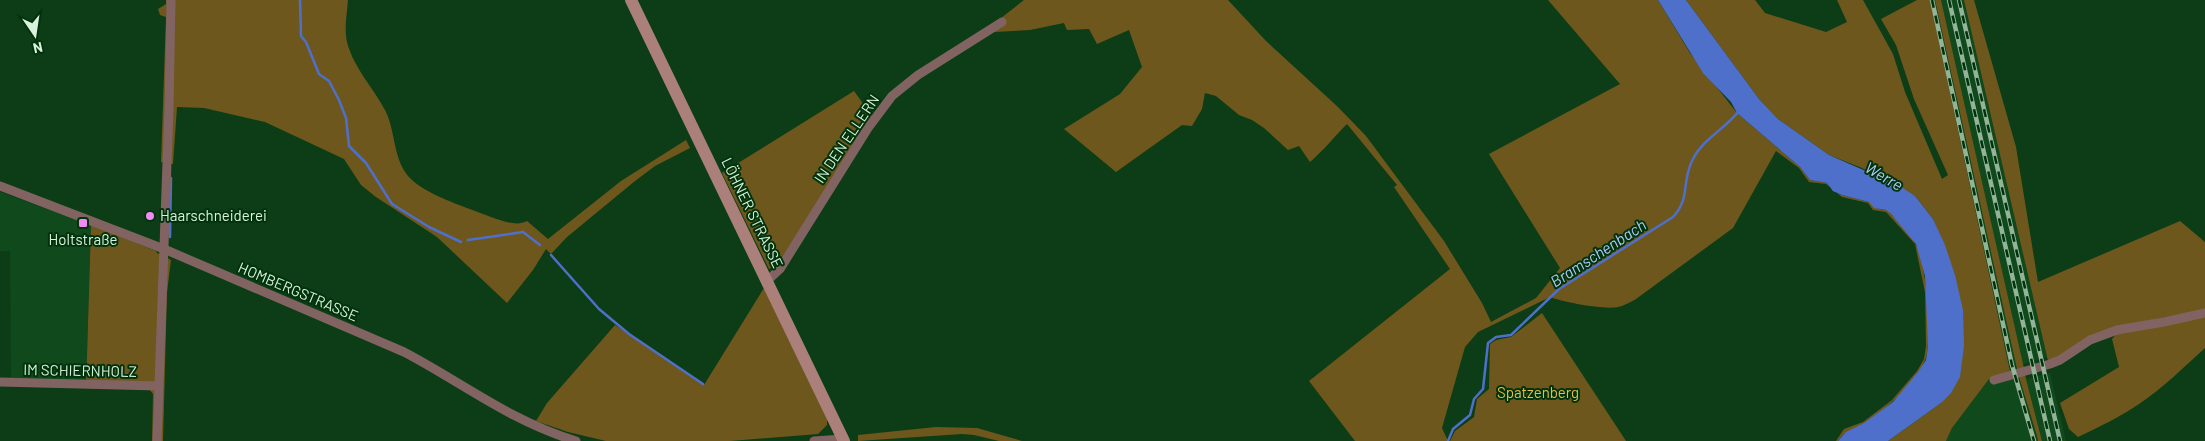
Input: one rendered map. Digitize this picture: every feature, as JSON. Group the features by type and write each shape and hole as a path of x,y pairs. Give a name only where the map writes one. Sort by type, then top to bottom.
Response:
{"main road":[{"name":"LÖHNER STRASSE","path":"631,0 844,440"}],"street":[{"path":"157,441 170,0"},
{"name":"IN DEN ELLERN","path":"767,281 780,269 868,128 892,96 918,75 1002,22"},
{"name":"HOMBERGSTRASSE","path":"0,186 164,249 404,352 532,426 576,441"},
{"path":"1994,380 2060,360 2090,340 2117,330 2205,313"},
{"name":"IM SCHIERNHOLZ","path":"0,382 159,386"},
{"path":"814,441 844,440"}],"shaded area":[{"path":"1930,0 1935,0 2016,364 2009,366"},
{"path":"1941,0 1964,0 2047,357 2023,364"},
{"path":"0,192 91,225 86,381 11,379 10,251 0,251"},
{"path":"2050,373 2066,441 2042,441 2026,379"},
{"path":"2019,378 2038,441 1946,441 1952,428 1989,379"}],"green space":[{"path":"166,0 348,0 346,32 350,52 359,70 386,112 398,156 405,172 418,185 436,195 505,222 522,223 527,221 548,239 621,181 686,140 690,148 655,166 635,181 567,237 551,254 546,249 533,270 507,303 437,237 361,185 344,159 265,122 204,108 177,107 173,164 161,162 166,17 160,15 158,9 166,4"},
{"path":"1024,0 1228,0 1266,41 1338,107 1366,136 1444,241 1482,303 1491,322 1536,298 1560,268 1489,154 1620,84 1548,0 1658,0 1690,53 1737,113 1800,167 1810,180 1827,183 1830,188 1826,184 1809,182 1799,168 1776,151 1733,228 1636,299 1622,306 1612,308 1584,305 1550,297 1478,332 1465,347 1442,428 1448,441 1355,441 1309,381 1450,269 1394,187 1397,185 1347,124 1310,162 1299,146 1288,150 1264,128 1252,120 1239,115 1216,96 1205,93 1202,109 1192,126 1182,125 1116,172 1064,129 1120,94 1142,67 1129,30 1097,44 1089,29 1067,30 1064,23 1030,30 994,32 914,82 896,95 778,264 769,269 722,173 854,91 872,116 888,97 987,29"},
{"path":"1686,0 1755,0 1765,13 1826,32 1847,22 1837,0 1863,0 1893,54 1905,92 1942,179 1948,175 1914,99 1896,45 1881,19 1917,0 1930,0 2010,371 1989,379 1952,428 1946,441 1888,441 1941,403 1955,275 1933,219 1915,196 1862,168 1829,155 1778,119 1759,99"},
{"path":"1935,0 1941,0 2024,368 2017,369"},
{"path":"1964,0 1974,0 2016,147 2038,282 2180,221 2205,242 2205,309 2119,327 2048,361"},
{"path":"1837,193 1869,202 1879,209 1886,210 1914,241 1920,255 1926,284 1929,334 1926,358 1918,373 1907,387 1885,408 1836,441 1844,429 1863,422 1892,400 1917,371 1924,359 1926,346 1925,292 1915,244 1886,212 1873,210 1868,203 1842,197"},
{"path":"91,225 156,251 171,260 167,293 163,441 152,441 153,394 149,389 86,388"},
{"path":"764,288 827,419 827,425 818,434 730,441 606,441 568,432 536,421 547,403 615,325 704,385"},
{"name":"Spatzenberg","path":"1542,313 1626,441 1450,441 1455,431 1474,417 1477,399 1489,389 1490,344 1496,340 1511,337"},
{"path":"2205,314 2205,348 2165,384 2148,398 2102,426 2078,437 2069,429 2060,403 2119,367 2112,339 2119,331"},
{"path":"2025,375 2042,441 2038,441 2019,377"},
{"path":"936,427 977,428 1022,441 999,441 962,434 858,441 858,435"}],"water":[{"path":"1658,0 1686,0 1759,99 1778,119 1829,155 1898,185 1915,196 1933,219 1945,245 1955,275 1963,310 1964,346 1960,377 1951,393 1941,403 1888,441 1838,441 1846,432 1864,423 1893,402 1926,360 1928,346 1925,276 1916,244 1886,210 1874,208 1869,202 1833,191 1827,183 1810,180 1800,167 1737,113 1731,102 1703,73"}],"waterway":[{"path":"300,0 301,36 306,42 319,74 329,81 339,100 346,118 349,146 366,163 392,204 429,227 461,242"},
{"name":"Bramschenbach","path":"1448,441 1453,429 1470,415 1474,399 1483,389 1488,343 1496,337 1511,335 1559,289 1673,217 1682,203 1689,167 1697,152 1739,111"},
{"path":"170,237 171,178"},
{"path":"468,240 523,232 540,245"},
{"path":"551,255 599,309 629,334 703,384"}],"railway":[{"path":"1932,0 2012,365 2034,441"},
{"path":"1949,0 2050,441"},
{"path":"1959,0 2060,441"}],"place":[{"name":"Haarschneiderei","path":"150,216"},
{"name":"Holtstraße","path":"83,223"}],"water label":[{"name":"Werre","path":"1884,176"}]}
